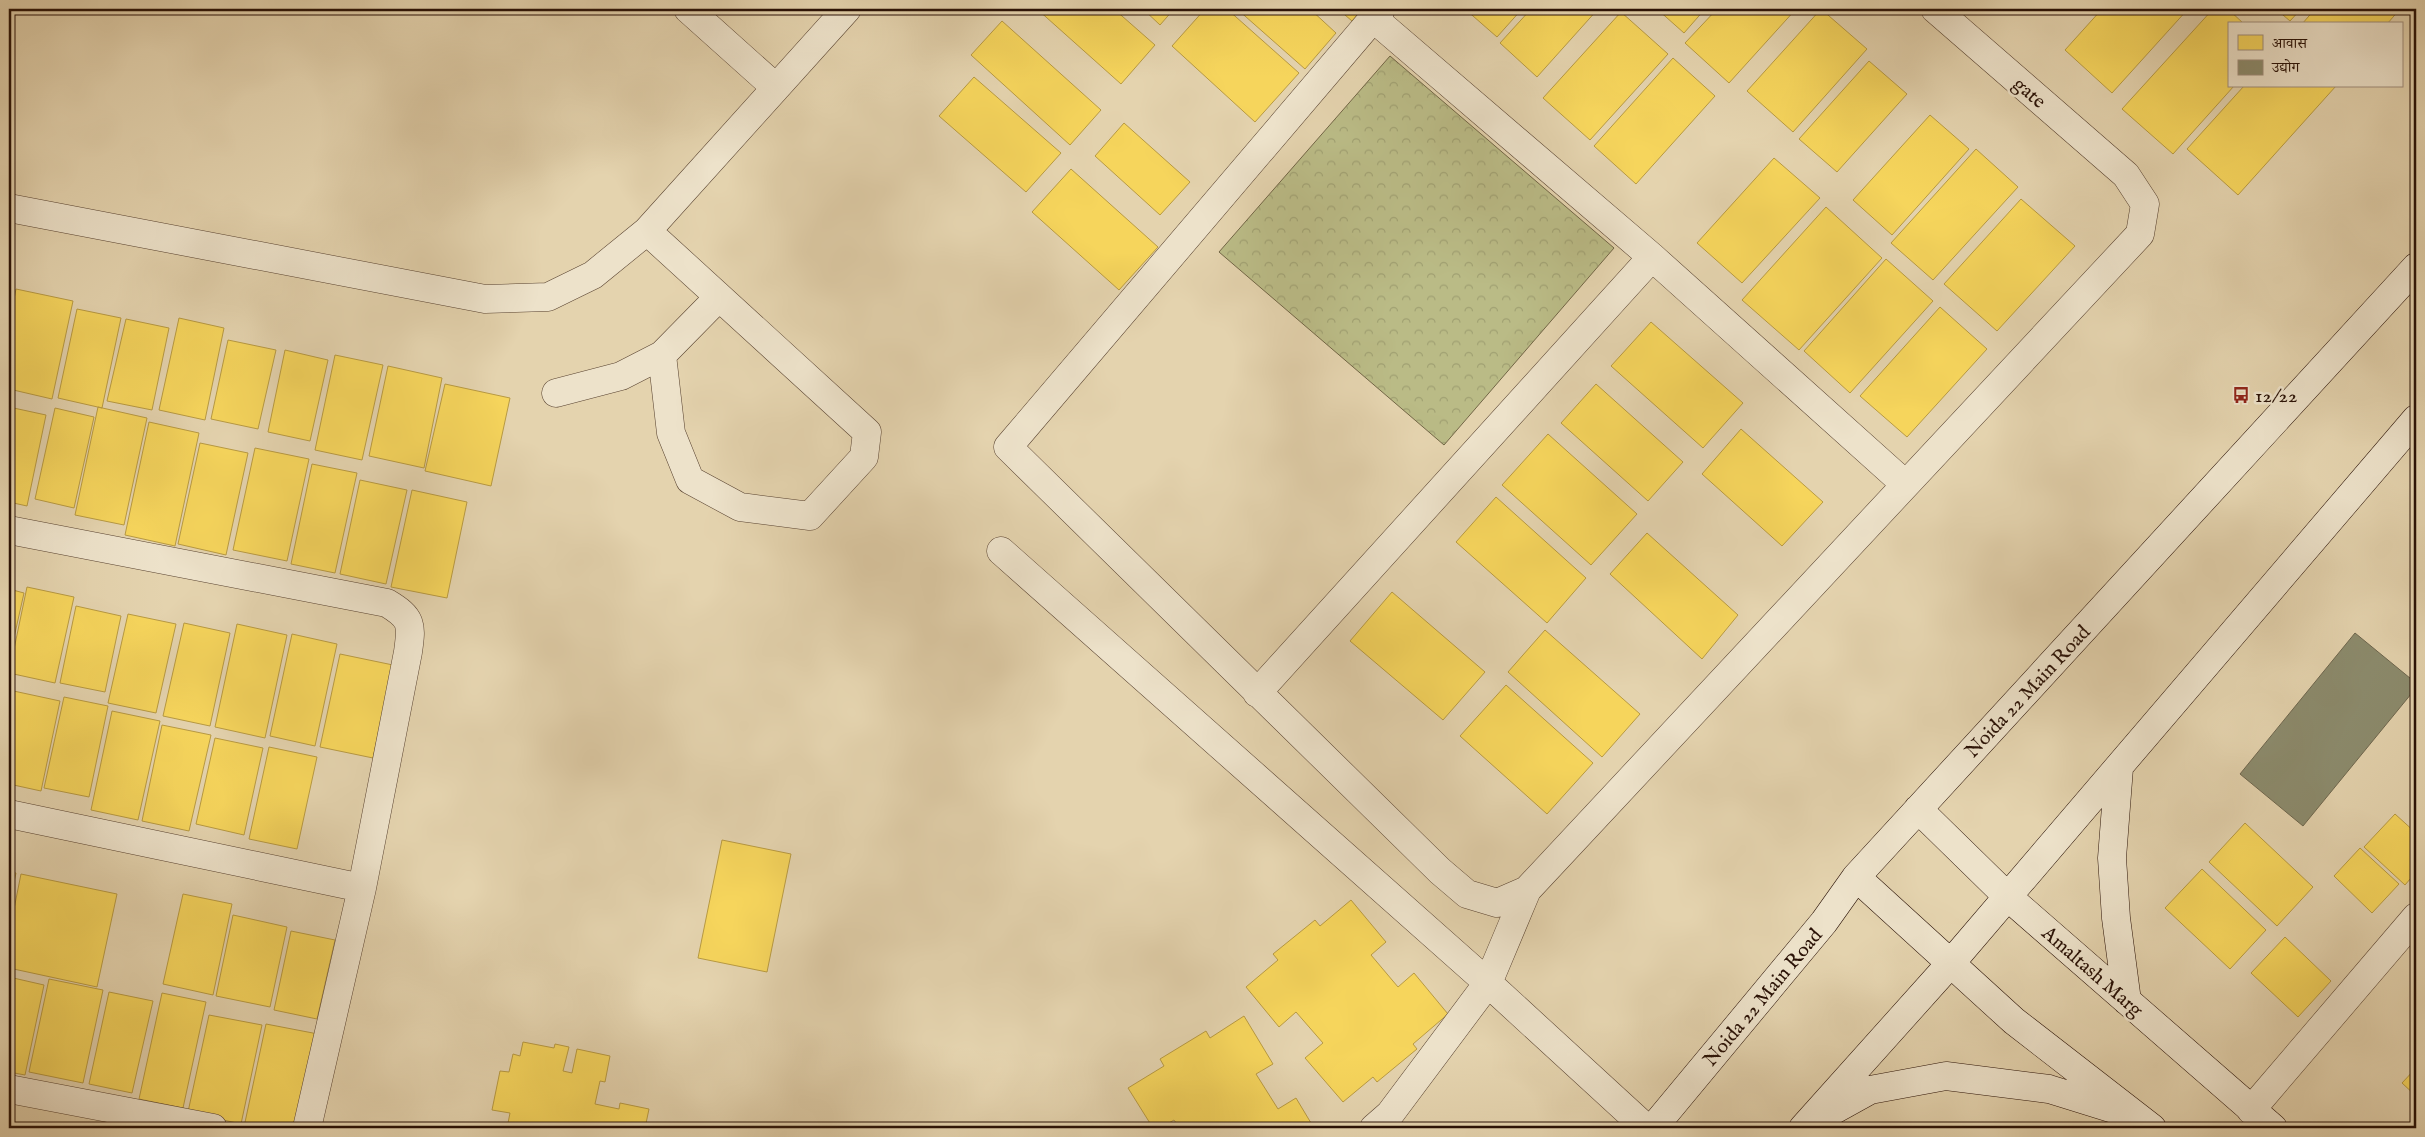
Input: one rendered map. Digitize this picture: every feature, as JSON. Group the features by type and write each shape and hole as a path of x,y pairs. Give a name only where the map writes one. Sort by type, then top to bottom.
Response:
{"street":[{"path":"688,9 775,87"},
{"path":"9,208 485,299 548,298 593,275 647,231 847,9"},
{"name":"gate","path":"1527,890 2140,234 2145,204 2126,174 1935,9"},
{"path":"1527,890 1496,903 1467,894 1257,693 1008,447 1377,14 1905,484"},
{"path":"647,231 868,432 864,457 810,516 740,507 690,480 670,433 662,355"},
{"path":"1257,693 1652,257"},
{"name":"Noida 22 Main Road","path":"1653,1128 1824,922 1856,877 2416,267"},
{"path":"556,393 621,376 662,355 719,297"},
{"path":"1803,1128 2008,897 2416,419"},
{"path":"9,530 387,603 404,614 411,630 409,645 362,888 307,1128"},
{"path":"1001,551 1488,982 1646,1128"},
{"path":"2119,768 2112,858 2116,918 2127,1001"},
{"name":"Amaltash Marg","path":"1918,809 2008,897 2272,1128"},
{"path":"9,814 362,888"},
{"path":"1856,877 2014,1021 2145,1122"},
{"path":"1374,1128 1390,1114 1488,982 1527,890"},
{"path":"2251,1110 2416,916"},
{"path":"1803,1128 1870,1090 1946,1076 2049,1089 2145,1122"},
{"path":"9,1089 213,1128"}],"green space":[{"path":"1390,56 1614,248 1444,445 1219,252"}],"building: आवास":[{"path":"1037,9 1114,9 1155,45 1121,84"},
{"path":"1143,9 1174,9 1160,25"},
{"path":"1205,9 1227,9 1299,73 1255,122 1172,46"},
{"path":"1237,9 1310,9 1336,33 1305,69"},
{"path":"1338,9 1363,9 1352,21"},
{"path":"1465,9 1522,9 1497,37"},
{"path":"1531,9 1598,9 1537,77 1500,43"},
{"path":"1657,9 1705,9 1684,33"},
{"path":"1717,9 1796,9 1729,83 1685,43"},
{"path":"1821,9 1867,49 1793,132 1747,91"},
{"path":"2102,9 2188,9 2112,93 2065,50"},
{"path":"2213,9 2228,9 2242,22 2228,22 2228,88 2232,88 2173,154 2122,109"},
{"path":"2276,9 2301,9 2290,21"},
{"path":"2315,9 2400,9 2389,22 2304,22"},
{"path":"1621,12 1668,54 1590,140 1543,98"},
{"path":"1002,21 1101,110 1070,145 971,55"},
{"path":"1673,58 1715,96 1636,184 1594,146"},
{"path":"1869,61 1907,94 1837,172 1799,139"},
{"path":"974,77 1061,153 1026,192 939,116"},
{"path":"2242,88 2334,88 2238,195 2187,149"},
{"path":"1930,115 1969,149 1892,235 1853,200"},
{"path":"1124,123 1190,182 1160,215 1095,156"},
{"path":"1976,149 2018,187 1933,280 1891,243"},
{"path":"1774,158 1820,198 1742,283 1697,243"},
{"path":"1071,169 1158,247 1119,290 1032,212"},
{"path":"2021,199 2075,246 1997,331 1944,284"},
{"path":"1826,207 1882,258 1799,350 1742,300"},
{"path":"1886,259 1933,301 1850,393 1804,351"},
{"path":"16,289 73,301 52,399 9,389 9,324"},
{"path":"1940,307 1987,349 1907,437 1860,396"},
{"path":"77,309 121,318 102,408 58,398"},
{"path":"179,318 224,328 205,420 159,410"},
{"path":"126,319 169,328 152,410 107,401"},
{"path":"1651,322 1743,403 1703,448 1611,366"},
{"path":"228,340 276,350 258,429 211,419"},
{"path":"285,350 328,360 310,441 268,432"},
{"path":"335,355 383,365 362,460 315,450"},
{"path":"388,366 442,378 424,468 369,456"},
{"path":"445,384 510,398 491,486 425,471"},
{"path":"1596,384 1683,462 1648,501 1561,423"},
{"path":"9,407 46,415 27,506 9,502"},
{"path":"98,407 147,418 124,525 75,515"},
{"path":"55,408 94,417 74,508 35,499"},
{"path":"149,422 199,433 175,546 125,535"},
{"path":"1741,429 1823,502 1782,546 1702,474"},
{"path":"1548,434 1637,514 1591,565 1502,485"},
{"path":"200,443 248,453 226,555 178,544"},
{"path":"255,448 309,459 287,561 233,550"},
{"path":"312,464 357,473 335,573 291,564"},
{"path":"360,480 407,490 386,584 340,574"},
{"path":"412,490 467,502 447,598 391,587"},
{"path":"1496,497 1586,578 1547,623 1456,542"},
{"path":"1647,533 1738,615 1702,659 1610,574"},
{"path":"27,587 74,597 55,683 9,673"},
{"path":"9,589 24,593 9,660"},
{"path":"1392,592 1485,672 1443,720 1350,641"},
{"path":"76,606 121,616 105,692 60,683"},
{"path":"128,614 176,624 156,713 108,703"},
{"path":"184,623 230,633 210,726 163,716"},
{"path":"237,624 287,635 265,738 215,727"},
{"path":"1545,630 1640,714 1602,757 1508,672"},
{"path":"292,634 337,644 315,746 270,736"},
{"path":"340,654 393,665 373,758 320,747"},
{"path":"1506,685 1593,763 1547,814 1460,736"},
{"path":"9,690 60,701 41,791 9,784"},
{"path":"64,697 108,706 89,797 44,788"},
{"path":"112,711 160,721 138,820 91,810"},
{"path":"162,725 211,735 189,831 142,821"},
{"path":"215,738 263,748 244,835 196,824"},
{"path":"269,747 317,757 297,849 249,839"},
{"path":"2395,814 2416,833 2416,872 2405,885 2364,847"},
{"path":"2245,823 2313,887 2277,926 2209,862"},
{"path":"722,840 791,854 767,972 698,958"},
{"path":"2360,848 2399,884 2372,913 2334,876"},
{"path":"2202,869 2266,930 2230,969 2165,908"},
{"path":"9,872 16,873 9,905"},
{"path":"21,874 117,894 97,987 9,968 9,934"},
{"path":"183,894 232,904 213,995 163,984"},
{"path":"1351,900 1386,942 1371,955 1398,987 1414,973 1448,1014 1413,1044 1417,1049 1377,1082 1373,1077 1343,1102 1305,1058 1323,1043 1296,1012 1279,1027 1246,987 1278,960 1273,954 1315,920 1320,926"},
{"path":"233,915 287,927 270,1007 216,996"},
{"path":"291,931 335,940 317,1019 274,1010"},
{"path":"2285,937 2331,981 2298,1017 2251,973"},
{"path":"9,977 44,985 25,1075 9,1072"},
{"path":"49,979 103,990 83,1083 29,1072"},
{"path":"109,992 153,1001 132,1093 89,1084"},
{"path":"162,993 206,1002 183,1108 139,1099"},
{"path":"209,1015 262,1025 241,1124 188,1112"},
{"path":"1244,1016 1273,1064 1256,1074 1278,1109 1296,1098 1314,1128 1180,1128 1174,1120 1160,1128 1153,1128 1128,1088 1164,1066 1160,1059 1206,1031 1210,1038"},
{"path":"266,1024 318,1034 298,1128 244,1127"},
{"path":"523,1042 554,1048 555,1044 569,1047 563,1071 572,1073 577,1049 610,1056 605,1082 600,1081 595,1104 619,1109 620,1103 649,1109 645,1128 507,1128 510,1113 492,1110 500,1071 509,1072 513,1054 520,1056"},
{"path":"2416,1068 2416,1096 2402,1083"}],"building: उद्योग":[{"path":"2355,633 2416,683 2416,688 2303,826 2240,774"}],"place":[{"name":"12/22","path":"2241,395"}]}
